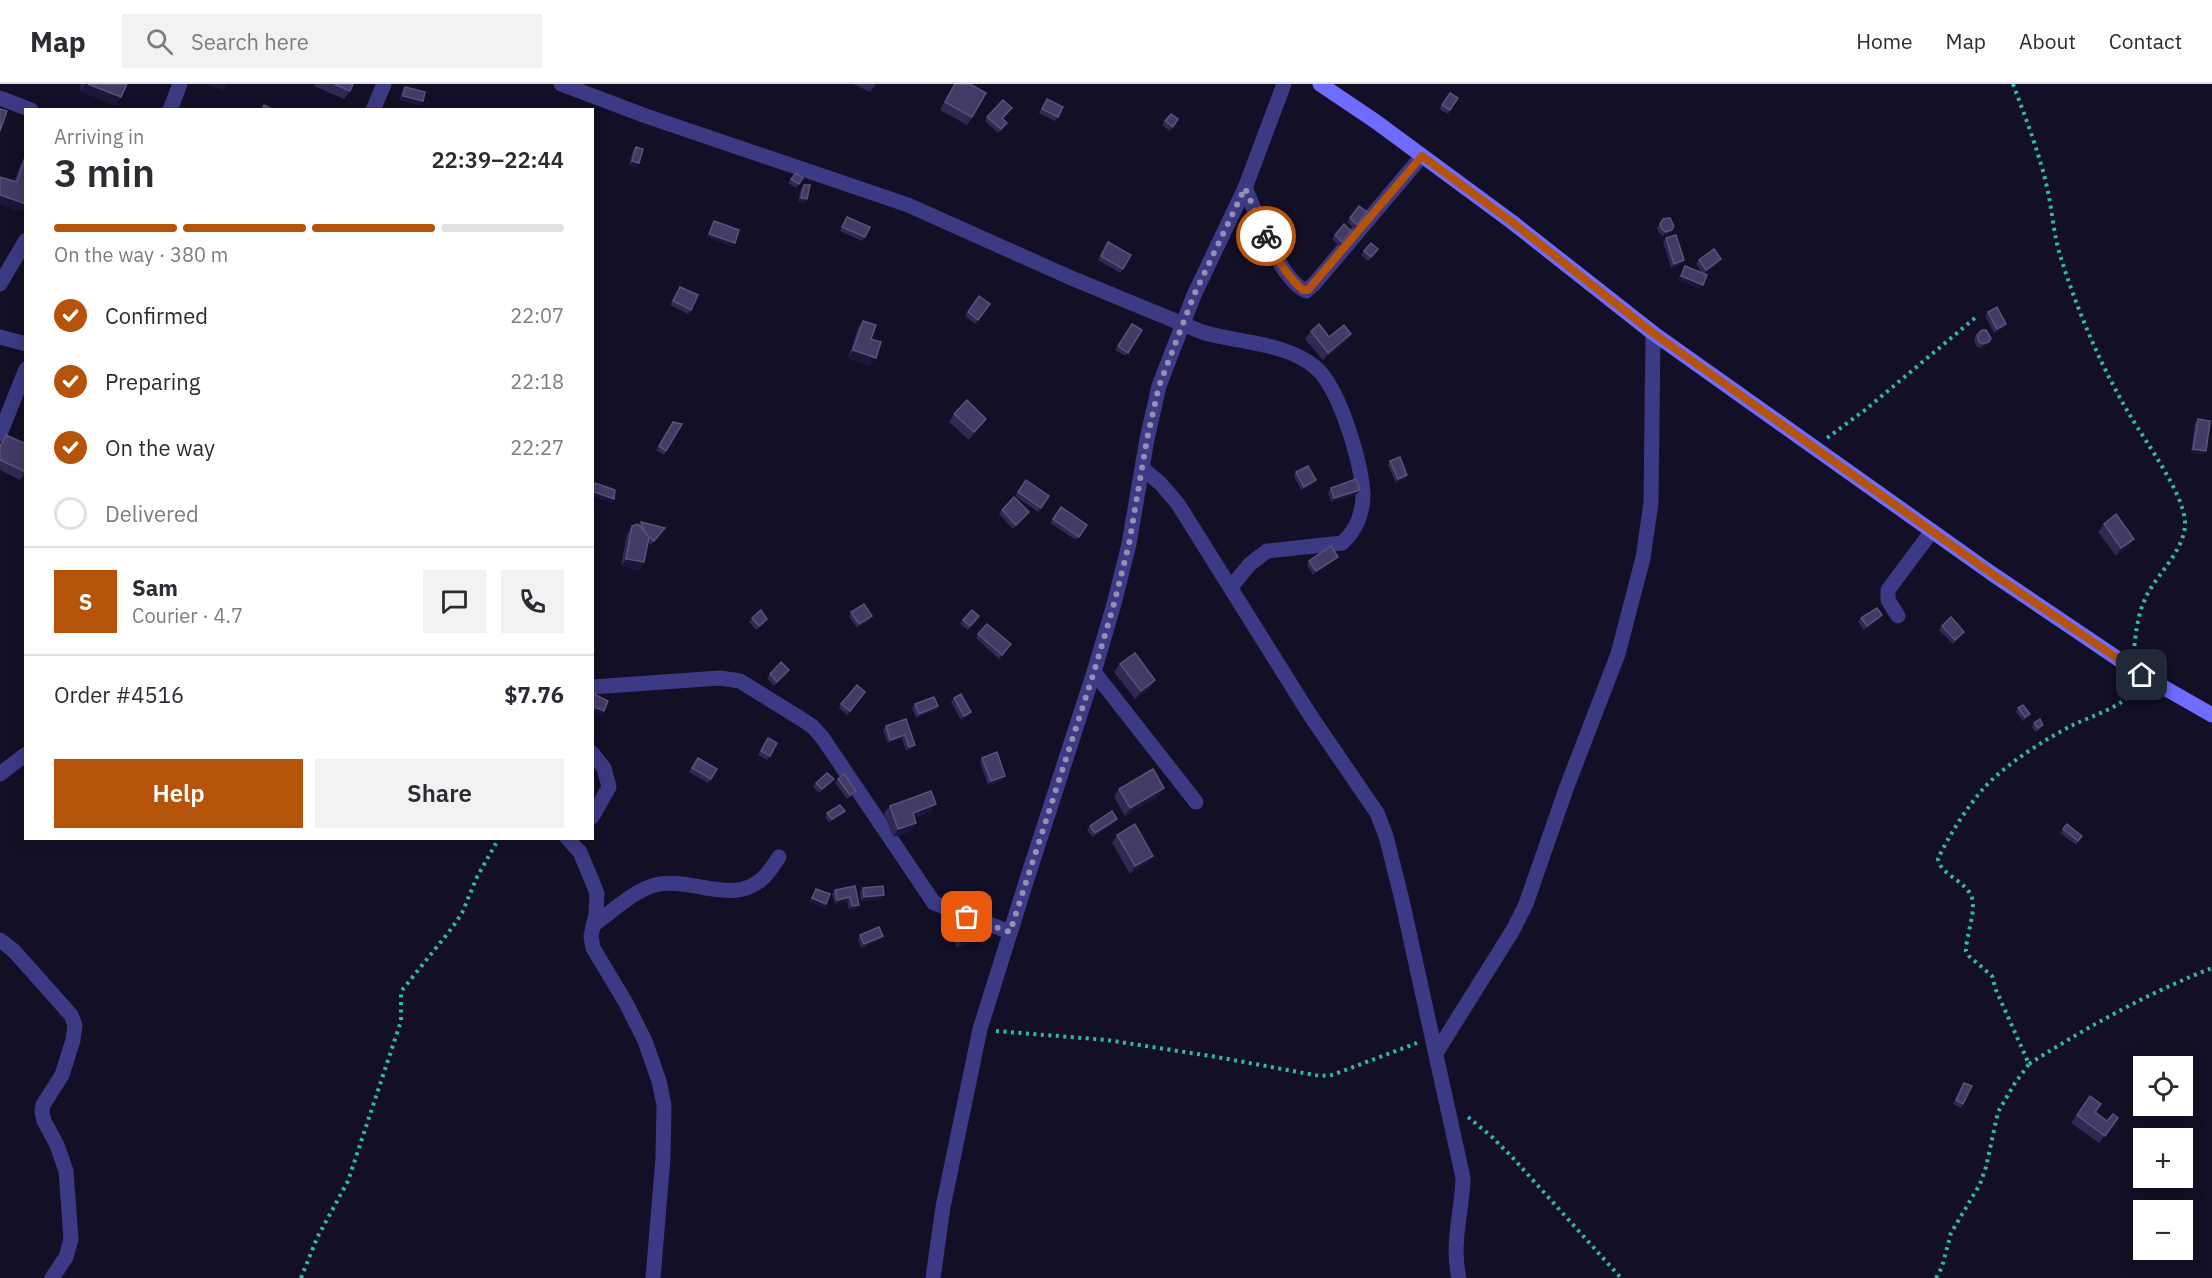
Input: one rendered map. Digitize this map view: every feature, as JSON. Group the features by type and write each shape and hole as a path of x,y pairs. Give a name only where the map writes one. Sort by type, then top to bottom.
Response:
{"street":[{"path":"171,108 180,84"},
{"path":"374,108 384,84"},
{"path":"561,84 646,116 908,205 1070,276 1220,337 1275,348 1315,367 1328,381 1340,404 1354,451 1363,494 1357,524 1342,543 1267,551 1250,564 1231,587"},
{"path":"933,1278 943,1207 980,1029 1094,672 1129,544 1154,403 1194,295 1245,188 1284,84"},
{"path":"1320,84 1512,222 1653,333 1991,573 2137,672 2212,715"},
{"path":"0,98 26,108"},
{"path":"1245,188 1274,255 1298,286 1306,291 1422,156"},
{"path":"0,284 24,243"},
{"path":"1436,1053 1513,930 1526,904 1566,789 1618,654 1643,558 1651,503 1653,333"},
{"path":"0,337 24,343"},
{"path":"0,434 24,374"},
{"path":"1142,468 1166,489 1178,504 1310,715 1377,813 1386,836 1402,900 1462,1178 1460,1213 1455,1238 1459,1278"},
{"path":"1898,616 1888,600 1888,590 1932,531"},
{"path":"1094,672 1196,802"},
{"path":"594,687 720,678 740,681 813,727 822,737 934,903 1010,932"},
{"path":"0,774 24,756"},
{"path":"594,756 604,768 609,787 594,813"},
{"path":"574,841 597,893 597,908 591,936 593,948 626,1003 645,1041 659,1081 664,1105 663,1158 653,1278"},
{"path":"593,925 637,894 653,886 680,883 728,891 742,890 764,878 779,857"},
{"path":"0,940 14,951 64,1007 71,1015 75,1025 73,1040 62,1074 43,1105 42,1112 66,1171 71,1239 66,1257 52,1278"}],"path":[{"path":"2013,84 2046,182 2059,252 2072,288 2121,402 2174,491 2184,518 2185,532 2181,543 2146,596 2138,618 2135,690 2124,700 2040,744 1997,775 1967,810 1938,859 1939,865 1963,885 1972,898 1966,951 1992,976 2029,1064"},
{"path":"1815,447 1865,410 1975,318"},
{"path":"301,1278 321,1230 348,1182 401,1021 403,989 452,928 498,840"},
{"path":"1936,1278 1942,1267 1951,1233 1980,1184 1998,1112 2004,1099 2029,1064 2109,1017 2178,981 2212,968"},
{"path":"980,1029 1107,1040 1320,1076 1332,1075 1431,1037"},
{"path":"1446,1100 1492,1137 1513,1158 1620,1278"}],"building":[{"path":"88,84 127,84 121,97"},
{"path":"334,84 353,84 350,91"},
{"path":"955,84 970,84 986,93 972,117 945,102"},
{"path":"405,87 425,92 423,101 403,96"},
{"path":"1450,93 1458,98 1450,110 1442,105"},
{"path":"1047,99 1063,107 1058,117 1042,109"},
{"path":"1003,100 1012,108 1002,118 1007,123 1001,129 987,117"},
{"path":"0,109 7,111 0,131"},
{"path":"1171,114 1178,119 1173,127 1165,121"},
{"path":"636,147 643,149 639,163 632,161"},
{"path":"24,160 24,203 0,195 0,177 17,182"},
{"path":"796,173 803,178 799,184 791,179"},
{"path":"804,185 810,185 807,199 801,198"},
{"path":"1359,206 1367,212 1357,225 1350,218"},
{"path":"847,217 870,227 865,237 842,227"},
{"path":"1670,218 1674,226 1672,230 1666,232 1660,224 1663,219"},
{"path":"714,221 739,230 735,243 709,234"},
{"path":"1344,224 1351,231 1342,242 1335,235"},
{"path":"1676,235 1684,260 1674,264 1666,238"},
{"path":"1108,242 1131,255 1123,269 1101,256"},
{"path":"1371,243 1378,249 1371,257 1364,251"},
{"path":"1714,249 1721,259 1706,270 1699,260"},
{"path":"1685,266 1707,275 1703,285 1681,276"},
{"path":"680,287 698,295 691,310 673,301"},
{"path":"979,296 990,304 978,320 968,312"},
{"path":"1997,307 2006,324 1997,329 1988,312"},
{"path":"863,321 876,325 871,339 881,342 876,358 853,350"},
{"path":"1132,324 1142,330 1128,353 1118,346"},
{"path":"1319,324 1329,337 1344,325 1351,334 1328,353 1311,331"},
{"path":"1982,330 1986,330 1991,338 1989,342 1983,344 1979,342 1977,335"},
{"path":"967,400 986,419 974,432 954,414"},
{"path":"2198,419 2210,421 2206,451 2193,449"},
{"path":"673,422 682,424 666,451 659,446"},
{"path":"6,435 24,443 24,471 0,460 0,447"},
{"path":"1400,457 1407,475 1398,479 1390,461"},
{"path":"1308,466 1316,480 1304,487 1296,472"},
{"path":"1356,479 1360,490 1334,498 1331,488"},
{"path":"1026,480 1049,496 1041,508 1018,492"},
{"path":"595,483 615,490 614,499 594,492"},
{"path":"1014,497 1029,512 1016,525 1002,510"},
{"path":"1061,507 1087,525 1079,537 1053,519"},
{"path":"2116,514 2134,539 2121,548 2104,524"},
{"path":"641,522 665,528 654,541 645,533"},
{"path":"638,524 649,537 644,562 626,559 632,526"},
{"path":"1331,546 1338,557 1316,571 1309,561"},
{"path":"864,604 872,616 859,624 851,612"},
{"path":"1877,608 1882,615 1867,626 1861,618"},
{"path":"761,610 767,619 759,626 752,618"},
{"path":"972,610 979,616 970,626 963,620"},
{"path":"1951,617 1964,632 1955,640 1942,626"},
{"path":"987,624 1011,644 1002,655 978,634"},
{"path":"1135,653 1155,680 1141,691 1120,664"},
{"path":"781,662 789,670 777,682 770,674"},
{"path":"857,685 865,692 850,711 841,704"},
{"path":"594,694 608,701 604,711 594,707"},
{"path":"961,694 971,712 964,716 954,698"},
{"path":"934,697 938,706 919,714 915,704"},
{"path":"2023,705 2030,714 2025,717 2018,708"},
{"path":"906,719 915,745 909,747 905,735 890,740 886,726"},
{"path":"2040,719 2043,725 2038,728 2034,723"},
{"path":"768,738 777,743 770,756 761,751"},
{"path":"997,752 1005,776 991,781 982,758"},
{"path":"698,758 717,769 711,779 692,768"},
{"path":"1153,769 1164,788 1130,808 1119,789"},
{"path":"827,773 834,779 822,789 816,783"},
{"path":"844,774 856,791 850,795 838,779"},
{"path":"931,791 936,804 913,813 916,823 898,829 890,806"},
{"path":"840,805 845,811 832,819 827,813"},
{"path":"1112,811 1117,819 1095,833 1090,826"},
{"path":"1135,824 1153,856 1135,866 1117,835"},
{"path":"2067,824 2082,836 2078,841 2063,829"},
{"path":"855,886 859,905 852,906 850,897 837,900 835,890"},
{"path":"883,886 884,895 864,897 863,888"},
{"path":"816,889 830,894 826,904 812,898"},
{"path":"982,913 988,929 962,940 956,924"},
{"path":"879,927 883,936 864,944 860,935"},
{"path":"1964,1083 1972,1086 1963,1104 1956,1100"},
{"path":"2090,1096 2101,1104 2095,1112 2107,1121 2113,1114 2118,1118 2105,1136 2077,1115"}],"way so far":[{"path":"967,917 1010,932 1114,604 1129,544 1152,411 1159,386 1194,295 1245,188 1266,236"}],"route":[{"path":"1266,236 1274,255 1298,286 1303,290 1308,290 1422,156 1512,222 1653,333 1991,573 2142,675"}]}
